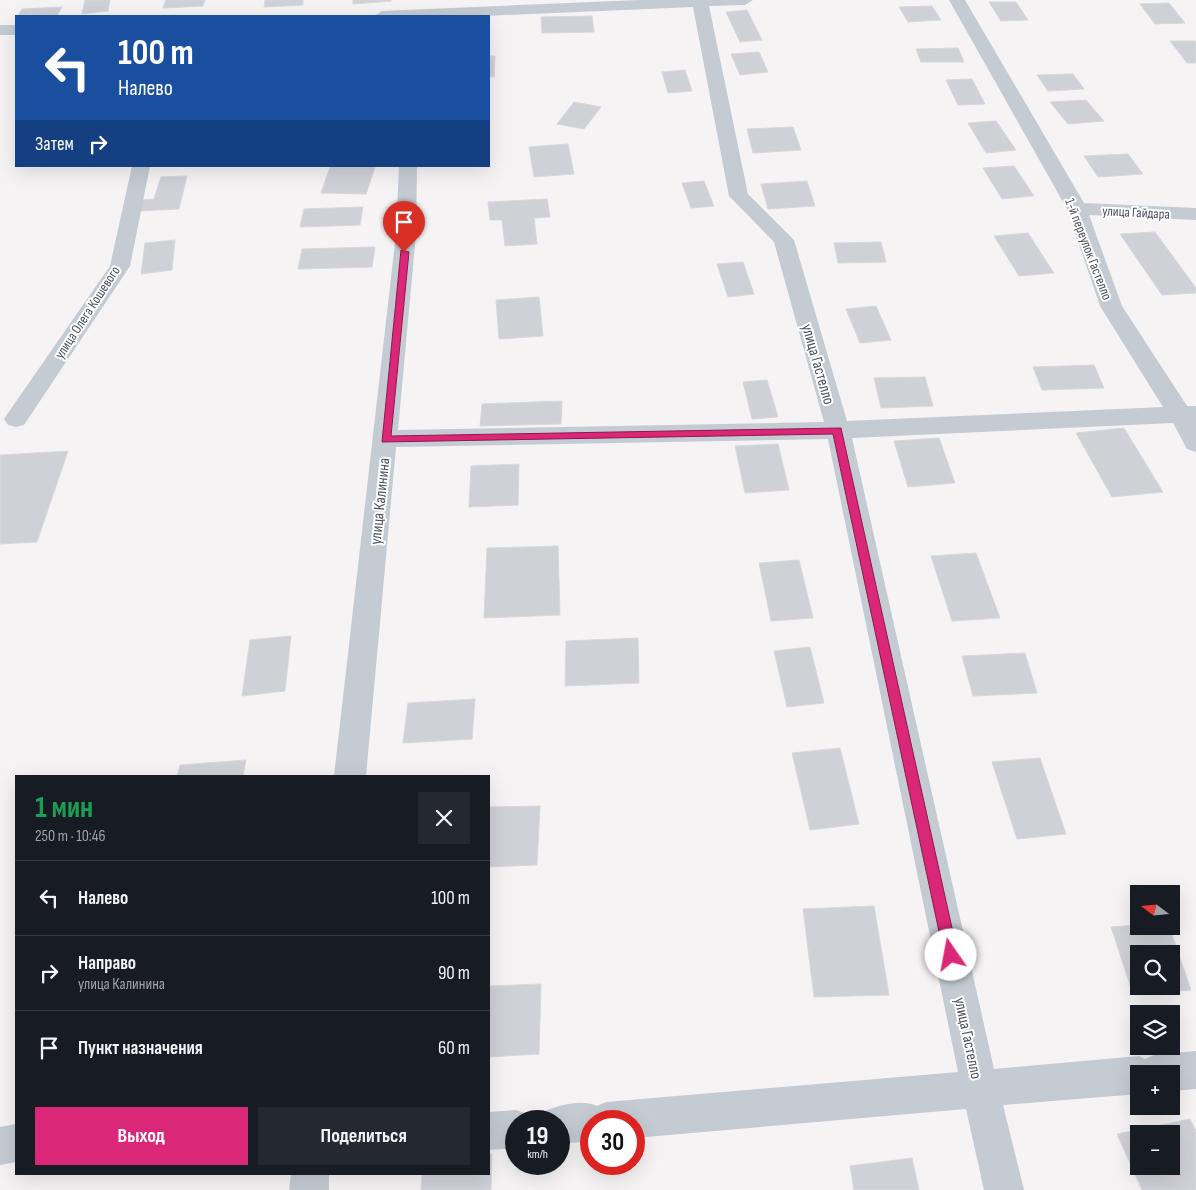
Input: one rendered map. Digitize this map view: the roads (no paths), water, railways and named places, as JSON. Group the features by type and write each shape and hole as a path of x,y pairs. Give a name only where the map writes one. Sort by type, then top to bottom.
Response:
{"street":[{"path":"387,15 413,10 745,0"},
{"name":"1-й переулок Гастелло","path":"957,0 1077,209 1111,306 1188,413 1196,443"},
{"name":"улица Гастелло","path":"703,1 739,196 784,240 838,430 980,1090 1004,1190"},
{"path":"0,30 15,30"},
{"name":"улица Олега Кошевого","path":"16,419 120,266 141,167"},
{"name":"улица Калинина","path":"350,775 406,234 408,167"},
{"name":"улица Гайдара","path":"1077,209 1196,214"},
{"path":"385,439 838,430 1188,413"},
{"path":"1180,1072 1196,1070"},
{"path":"645,1118 1130,1076"},
{"path":"490,1131 505,1130"},
{"path":"0,1146 15,1143"},
{"path":"308,1190 310,1175"}]}
